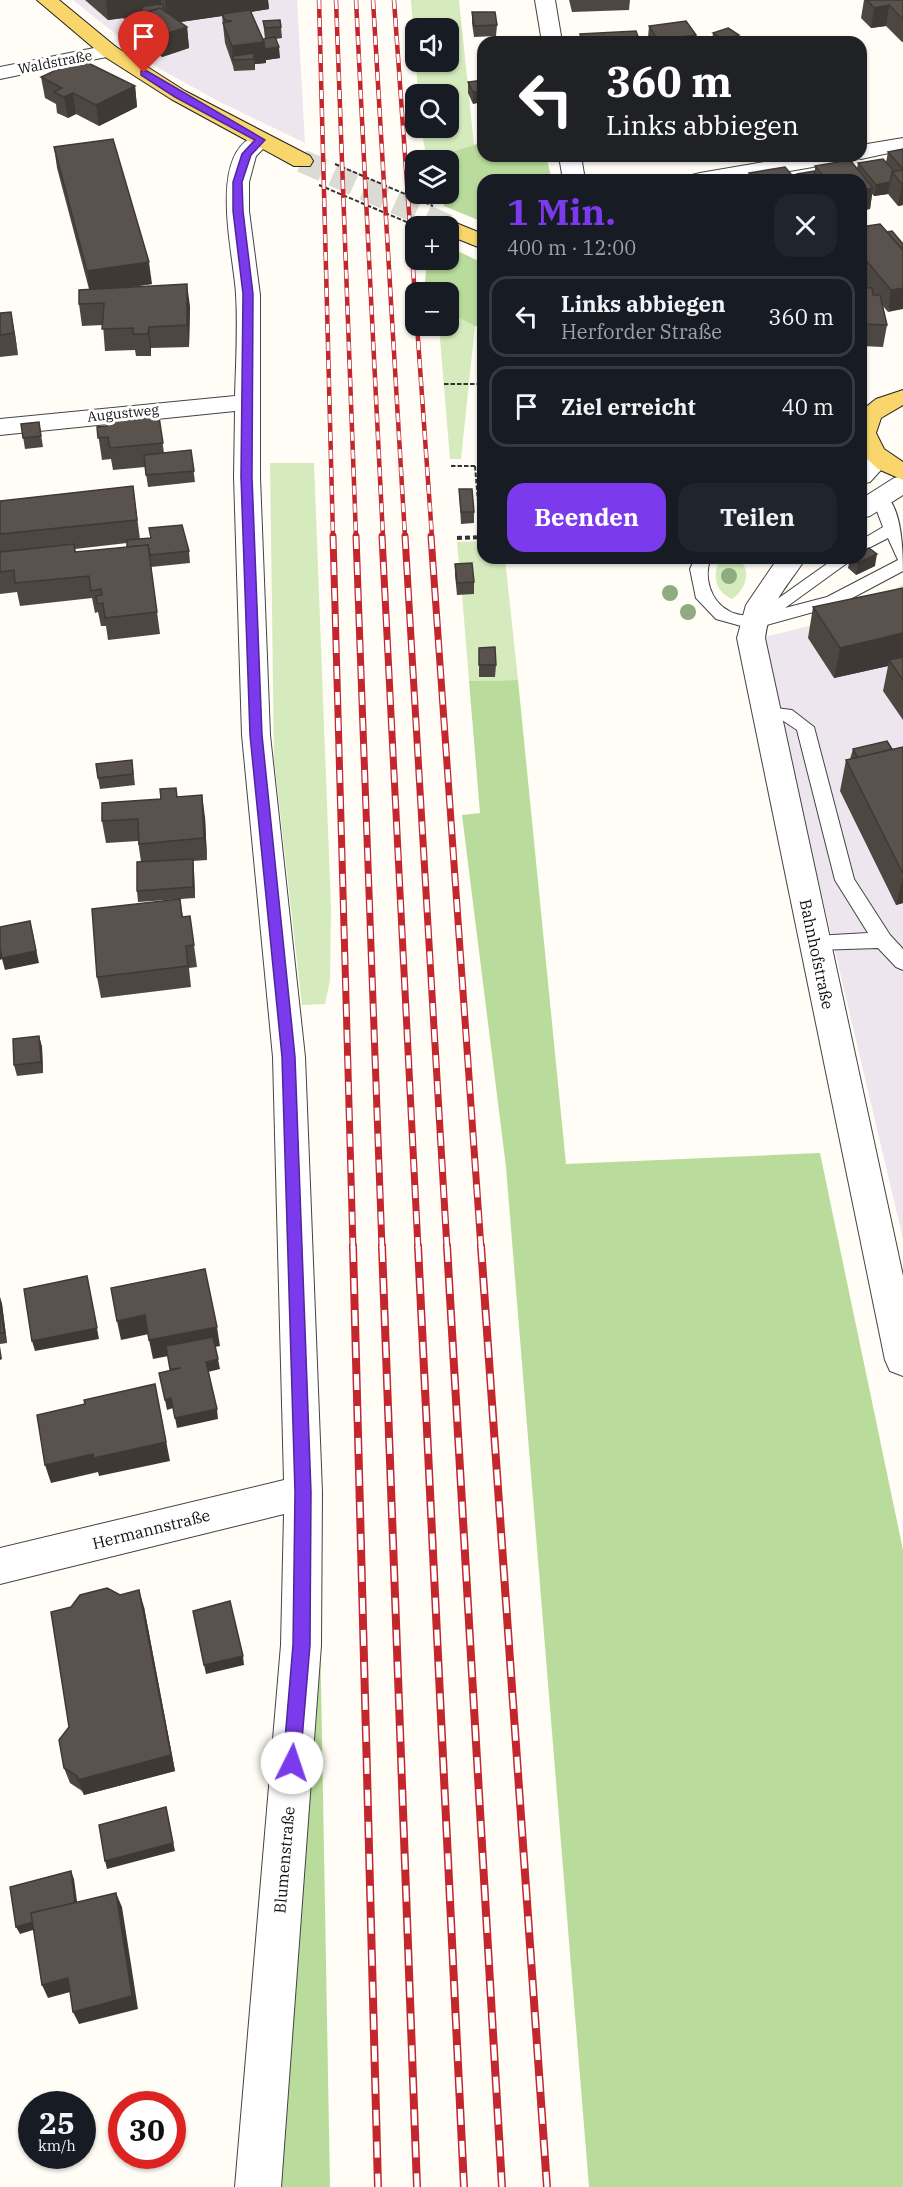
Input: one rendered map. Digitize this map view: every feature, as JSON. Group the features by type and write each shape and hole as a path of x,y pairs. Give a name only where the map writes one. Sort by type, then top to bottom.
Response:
{"main road":[{"path":"47,0 110,51 178,95 302,161"},
{"path":"459,231 477,239"},
{"path":"867,394 895,399"},
{"path":"867,419 875,408 895,399"},
{"path":"867,452 870,467 903,472"}],"street":[{"path":"545,0 551,36"},
{"name":"Waldstraße","path":"0,73 110,51"},
{"name":"Blumenstraße","path":"258,2187 301,1645 303,1492 289,1057 256,735 246,477 248,294 238,211 238,182 246,154 261,140"},
{"path":"867,151 903,144"},
{"path":"734,174 802,162"},
{"name":"Augustweg","path":"0,427 210,404 247,403"},
{"path":"871,504 903,484"},
{"path":"752,623 774,579 788,564"},
{"name":"Bahnhofstraße","path":"752,623 751,639 903,1360"},
{"name":"Hermannstraße","path":"0,1566 303,1492"}],"lane":[{"path":"871,504 893,528 903,556"},
{"path":"867,543 893,528"},
{"path":"700,564 698,568 702,594 722,615 752,623 833,601 903,564"},
{"path":"752,623 837,564"},
{"path":"767,713 786,714 805,727 845,880 883,940 903,962"},
{"path":"815,943 883,940"}],"path":[{"path":"444,384 477,384"},
{"path":"451,466 475,466 477,486"},
{"path":"457,538 477,537"}],"shaded area":[{"path":"73,0 297,0 305,143 220,102 158,68"},
{"path":"903,584 903,1239 761,638 853,615"}],"green space":[{"path":"411,0 459,0 474,145 458,150 425,150 423,138 459,138 459,84 417,84 417,72 459,72 459,18 412,18"},
{"path":"477,144 477,162 548,162 550,174 477,174 477,220 443,204 459,204 458,150"},
{"path":"459,252 477,260 477,326 459,318 459,282 425,282 426,270 459,270"},
{"path":"459,318 475,326 461,459 450,459 440,336 459,336"},
{"path":"270,463 314,463 331,908 330,980 325,1004 302,1005 274,759"},
{"path":"477,541 477,564 506,564 518,680 469,681 462,594 474,593 460,575 457,542"},
{"path":"718,564 743,564 745,567 744,584 732,599 718,587 716,570"},
{"path":"518,680 566,1164 820,1153 903,1550 903,2187 589,2187 506,1167 462,815 480,813 469,681"},
{"path":"320,1628 330,2187 279,2187"}],"building":[{"path":"867,0 903,0 903,19 889,5 874,8"},
{"path":"162,4 165,11 160,8 138,15 144,6"},
{"path":"160,8 187,27 159,36 151,30 145,32 135,26 141,23 133,17"},
{"path":"250,10 264,42 232,46 223,23 232,21 225,20 222,14"},
{"path":"472,12 495,12 497,25 474,26"},
{"path":"133,18 133,25 125,19"},
{"path":"280,20 281,27 265,28 263,21"},
{"path":"686,21 696,35 655,36 649,26"},
{"path":"728,28 739,35 718,36 713,33"},
{"path":"636,31 638,36 581,36 580,34"},
{"path":"275,37 279,47 265,49 263,39"},
{"path":"254,53 254,59 233,60 233,56"},
{"path":"80,59 135,86 96,105 73,93 64,97 54,92 62,88 41,77"},
{"path":"477,81 477,92 473,92 468,82"},
{"path":"113,139 149,262 87,271 54,147"},
{"path":"903,149 903,169 888,152"},
{"path":"883,159 895,172 892,172 890,182 876,185 858,163"},
{"path":"852,162 862,174 822,174 815,166"},
{"path":"785,167 791,174 750,174"},
{"path":"903,170 903,184 902,184 892,172"},
{"path":"815,171 814,174 797,174"},
{"path":"867,181 873,188 867,189"},
{"path":"880,224 903,250 903,288 891,290 867,261 867,226"},
{"path":"892,231 903,244 903,250 887,232"},
{"path":"187,284 187,325 149,327 148,334 133,334 133,328 102,329 104,303 79,304 79,290"},
{"path":"867,288 872,288 873,295 880,295 887,325 867,324"},
{"path":"11,312 14,333 0,335 0,313"},
{"path":"158,410 163,443 110,448 108,437 98,438 97,427 107,426 106,416"},
{"path":"39,422 41,436 23,438 21,424"},
{"path":"191,450 194,471 146,475 144,455"},
{"path":"133,486 137,520 0,534 0,501"},
{"path":"459,489 472,489 474,512 461,512"},
{"path":"182,525 189,551 150,555 148,545 127,547 127,540 151,538 149,528"},
{"path":"74,544 75,552 148,545 157,612 105,618 103,603 97,604 96,596 102,595 101,589 91,591 89,576 15,583 14,570 0,572 0,552"},
{"path":"869,548 877,554 867,559"},
{"path":"472,563 474,582 457,583 455,564"},
{"path":"903,588 903,633 840,648 813,607"},
{"path":"495,647 496,665 479,665 479,648"},
{"path":"903,657 903,680 889,660"},
{"path":"887,741 892,749 858,758 853,749"},
{"path":"903,747 903,874 846,760"},
{"path":"132,760 133,774 98,778 96,764"},
{"path":"176,788 177,797 202,795 204,838 139,844 138,819 102,821 102,803 161,799 160,789"},
{"path":"193,859 193,887 137,891 137,862"},
{"path":"180,899 182,917 190,916 194,945 186,946 188,966 97,977 92,909"},
{"path":"30,921 36,951 2,958 0,927"},
{"path":"39,1036 41,1062 14,1065 13,1039"},
{"path":"205,1269 217,1327 149,1340 145,1315 117,1321 111,1288"},
{"path":"87,1276 97,1328 32,1341 24,1289"},
{"path":"0,1301 4,1333 0,1333"},
{"path":"213,1337 218,1359 206,1362 217,1409 175,1418 171,1398 165,1400 159,1373 181,1368 170,1369 166,1346"},
{"path":"155,1384 166,1442 94,1458 93,1454 45,1465 37,1415 85,1404 84,1400"},
{"path":"107,1588 120,1595 139,1590 171,1755 78,1780 77,1776 64,1768 59,1740 69,1727 51,1612 71,1607 80,1595"},
{"path":"230,1601 243,1656 204,1665 193,1611"},
{"path":"166,1807 173,1843 105,1861 99,1825"},
{"path":"71,1871 75,1903 31,1913 33,1922 16,1927 10,1887"},
{"path":"116,1893 132,1996 73,2012 68,1978 42,1985 31,1913"}],"tunnel":[{"path":"302,161 426,216"}],"railway":[{"path":"319,0 333,537"},
{"path":"336,0 356,537"},
{"path":"356,0 383,537"},
{"path":"373,0 405,537"},
{"path":"394,0 432,537"},
{"path":"333,536 353,1248"},
{"path":"356,536 382,1248"},
{"path":"382,536 418,1248"},
{"path":"405,536 447,1248"},
{"path":"431,536 481,1248"},
{"path":"353,1246 378,2187"},
{"path":"382,1246 417,2187"},
{"path":"418,1246 464,2187"},
{"path":"447,1246 502,2187"},
{"path":"481,1246 547,2187"}],"route":[{"path":"144,73 178,95 261,140 246,154 238,182 238,211 248,294 246,477 256,735 289,1057 303,1492 301,1645 292,1763"}]}
